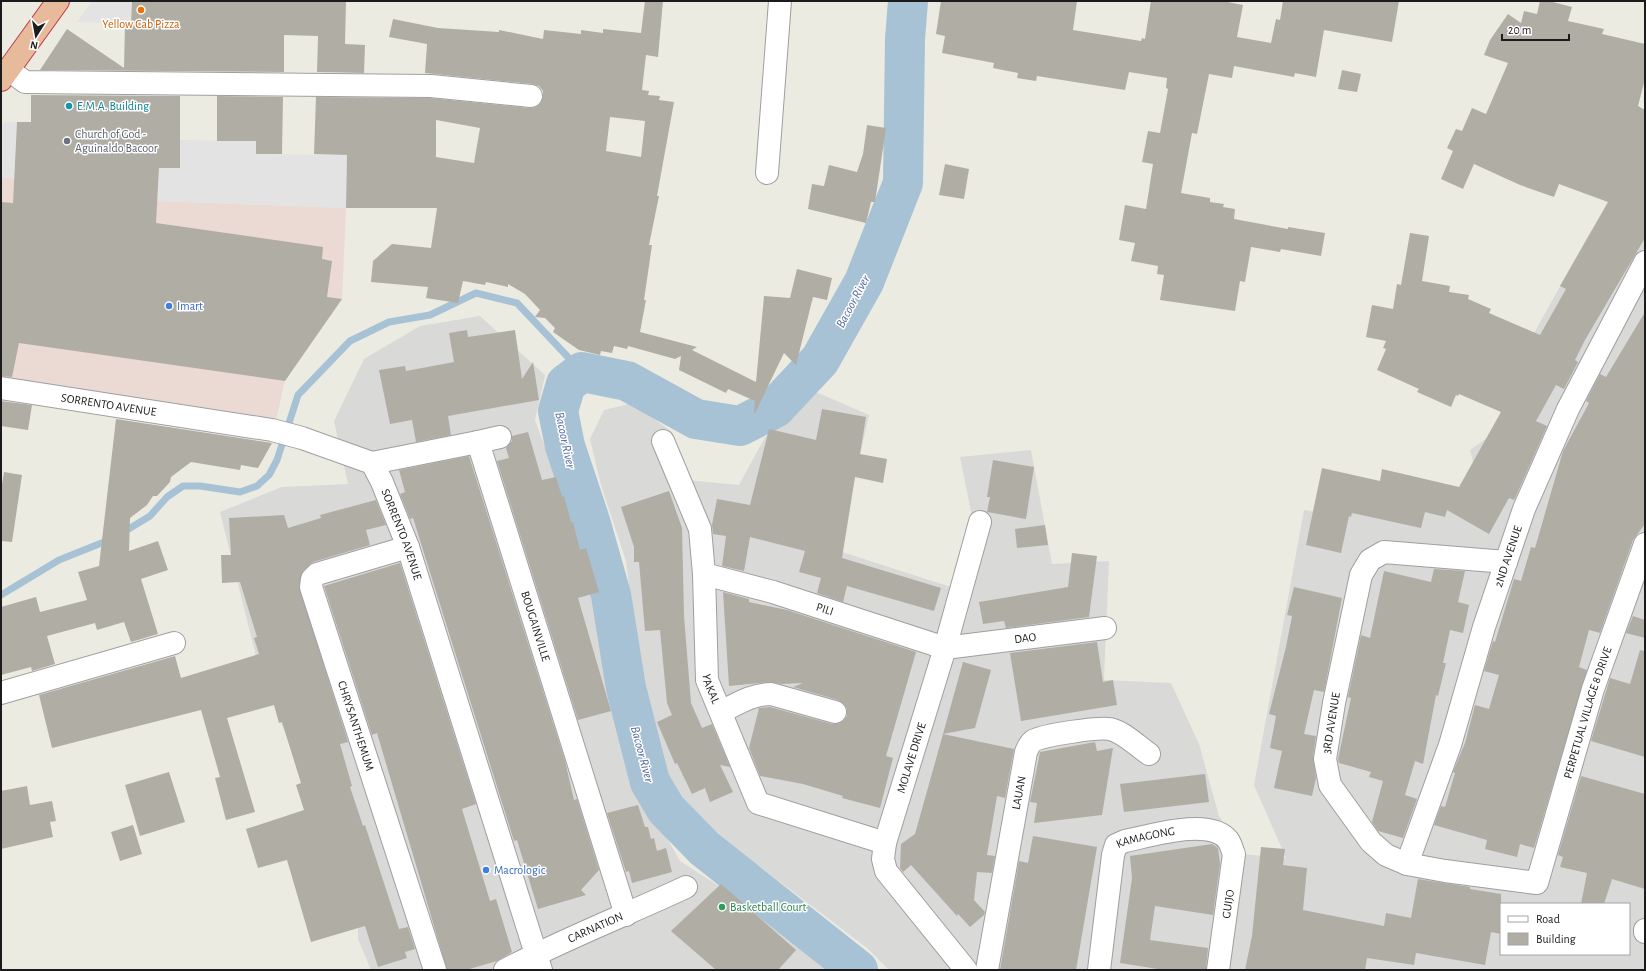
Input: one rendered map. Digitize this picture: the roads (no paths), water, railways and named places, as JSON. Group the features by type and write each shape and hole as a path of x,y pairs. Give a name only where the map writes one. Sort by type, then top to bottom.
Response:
{"highway":[{"path":"5,75 58,1"}],"street":[{"path":"767,172 780,1"},
{"path":"5,75 25,82 431,86 531,96"},
{"name":"2ND AVENUE","path":"1407,864 1450,745 1484,627 1524,509 1568,409 1645,262"},
{"name":"SORRENTO AVENUE","path":"1,388 272,430 302,438 372,463 382,482 408,547 539,962"},
{"path":"372,463 500,437"},
{"name":"YAKAL","path":"663,441 700,529 704,574 707,680 758,803 885,843"},
{"name":"BOUGAINVILLE","path":"478,442 626,915"},
{"name":"MOLAVE DRIVE","path":"966,970 886,871 883,859 885,843 945,648 980,522"},
{"name":"PERPETUAL VILLAGE 8 DRIVE","path":"1537,883 1593,689 1645,544"},
{"name":"CHRYSANTHEMUM","path":"408,547 317,574 312,579 311,587 435,970"},
{"name":"3RD AVENUE","path":"1506,562 1384,552 1370,560 1360,575 1334,703 1325,759 1330,785 1371,842 1386,855 1407,864 1445,871 1537,883"},
{"name":"PILI","path":"704,574 773,592 945,648"},
{"name":"DAO","path":"945,648 1106,628"},
{"path":"1,694 174,643"},
{"path":"720,712 754,696 766,694 836,712"},
{"name":"LAUAN","path":"987,970 1026,752 1031,742 1040,738 1097,729 1109,729 1120,733 1149,754"},
{"name":"KAMAGONG","path":"1099,970 1113,855 1116,845 1126,841 1195,828 1212,830 1227,839"},
{"name":"GUIJO","path":"1218,970 1234,869 1234,854 1227,839"},
{"name":"CARNATION","path":"506,970 539,962 626,915 686,887"}],"waterway":[{"name":"Bacoor River","path":"858,970 704,848 666,809 650,782 626,688 611,595 590,521 565,446 558,411 566,384 582,372 627,381 696,419 740,426 775,408 820,360 864,282 903,183 905,39 908,1"},
{"path":"122,533 150,516 167,497 183,486 200,486 240,492 257,486 269,475 277,460 298,395 350,341 389,322 430,315 476,293 517,303 582,372"},
{"path":"1,595 59,560 109,540"}],"place":[{"name":"Yellow Cab Pizza","path":"141,10"},
{"name":"E.M.A. Building","path":"69,106"},
{"name":"Church of God - Aguinaldo Bacoor","path":"67,141"},
{"name":"Imart","path":"169,306"},
{"name":"Macrologic","path":"486,870"},
{"name":"Basketball Court","path":"722,907"}]}
